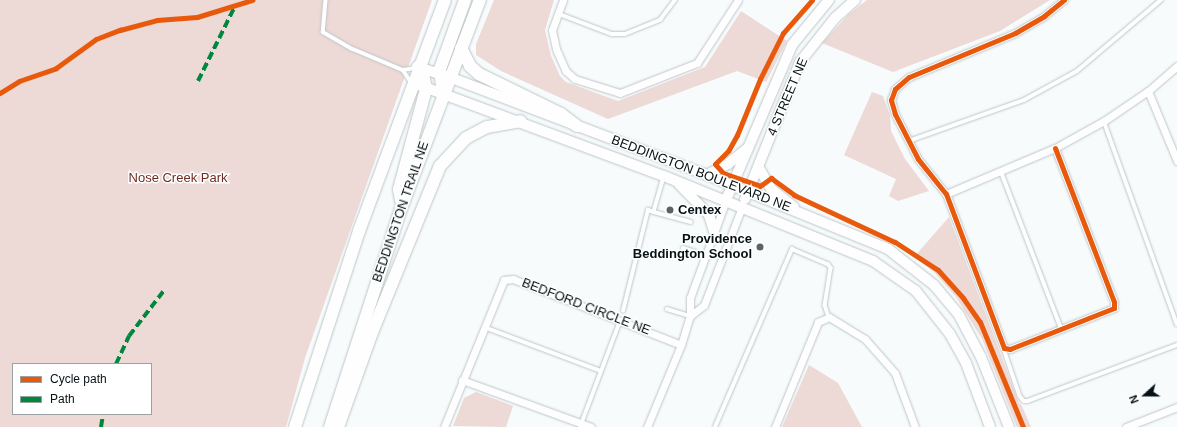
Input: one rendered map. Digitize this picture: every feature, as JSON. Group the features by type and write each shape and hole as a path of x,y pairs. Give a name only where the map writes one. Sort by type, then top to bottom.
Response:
{"main road":[{"path":"296,427 343,274 412,82 445,0"},
{"path":"443,94 444,75 466,0"},
{"path":"444,75 461,48 480,0"},
{"name":"4 STREET NE","path":"726,200 750,147 792,45 829,0"},
{"name":"4 STREET NE","path":"742,207 759,168 800,62 810,47 850,2"},
{"path":"461,48 470,66 479,74 561,114 577,126"},
{"path":"402,206 399,189 426,89 423,73 418,67"},
{"name":"BEDDINGTON BOULEVARD NE","path":"418,67 444,75 707,175 888,249 916,268 938,289 959,315 971,335 1009,427"},
{"name":"BEDDINGTON BOULEVARD NE","path":"412,82 426,89 520,122 726,200 873,261 916,291 950,334 966,363 990,427"},
{"name":"BEDDINGTON TRAIL NE","path":"330,427 402,206 443,94"},
{"path":"338,427 376,323 440,166 466,138 487,127 520,122"},
{"path":"707,175 728,164 750,147"},
{"path":"759,168 771,189 802,213"},
{"path":"674,180 709,215 714,231"}],"street":[{"path":"563,0 552,30 553,41 566,71 575,79 620,94 697,63 738,0"},
{"path":"1055,148 1114,302 1114,308 1110,312 1010,349 1004,348 946,194 918,159 895,114 892,100 895,89 910,77 1015,33 1044,16 1064,0"},
{"path":"946,194 1055,148 1104,121 1148,91 1177,66"},
{"path":"1148,91 1177,161"},
{"path":"647,427 681,345 690,316 690,298 726,200"},
{"path":"690,316 704,305 742,207"},
{"name":"BEDFORD CIRCLE NE","path":"444,427 504,280 513,278 681,345"},
{"path":"775,427 818,322 829,317 865,338 895,373 915,427"},
{"path":"462,380 581,425 591,427"},
{"path":"1126,427 1177,407"}],"lane":[{"path":"326,0 323,32 353,49 403,70 412,82"},
{"path":"559,14 612,34 625,34 660,20 675,0"},
{"path":"908,141 1024,100 1077,71 1161,0"},
{"path":"403,70 418,67"},
{"path":"1104,121 1177,324"},
{"path":"1001,170 1062,330"},
{"path":"654,212 664,176"},
{"path":"623,311 648,210 691,222"},
{"path":"684,248 706,255"},
{"path":"715,427 792,249 828,264 831,268 825,305 829,317"},
{"path":"667,309 690,316"},
{"path":"581,425 620,320"},
{"path":"484,327 601,371"},
{"path":"1004,348 1020,396 1024,401 1028,401 1177,345"}],"green space":[{"name":"Nose Creek Park","path":"0,0 432,0 305,358 286,427 0,427"},
{"path":"494,0 554,0 545,30 551,56 560,76 566,82 618,101 705,67 741,11 787,41 766,82 737,71 608,119 501,71 476,55 476,44"},
{"path":"867,0 1050,0 1000,31 893,72 822,43 849,14"},
{"path":"872,92 883,96 890,115 891,131 905,159 929,191 898,201 889,196 896,179 844,155"},
{"path":"949,217 1019,403 1022,406 1031,427 1017,427 982,339 956,297 934,272 914,257"},
{"path":"809,365 838,383 862,427 782,427"},
{"path":"476,392 513,406 506,427 453,426 464,398"}],"marked path":[{"path":"198,81 234,8"},
{"path":"116,363 129,336 165,289"},
{"path":"101,427 103,415"}],"cycle path":[{"path":"0,93 19,81 56,68 96,39 120,30 157,20 197,17 252,0"},
{"path":"812,0 783,33 760,79 737,135 728,151 715,164 723,173 760,186 771,178 794,195 895,242 938,270 963,298 980,322 1023,427"},
{"path":"1055,148 1114,302 1114,308 1010,349 1004,348 946,194 918,159 895,114 891,100 895,89 909,77 1015,33 1044,16 1064,0"}],"place":[{"name":"Centex","path":"670,210"},
{"name":"Providence Beddington School","path":"760,247"}]}
